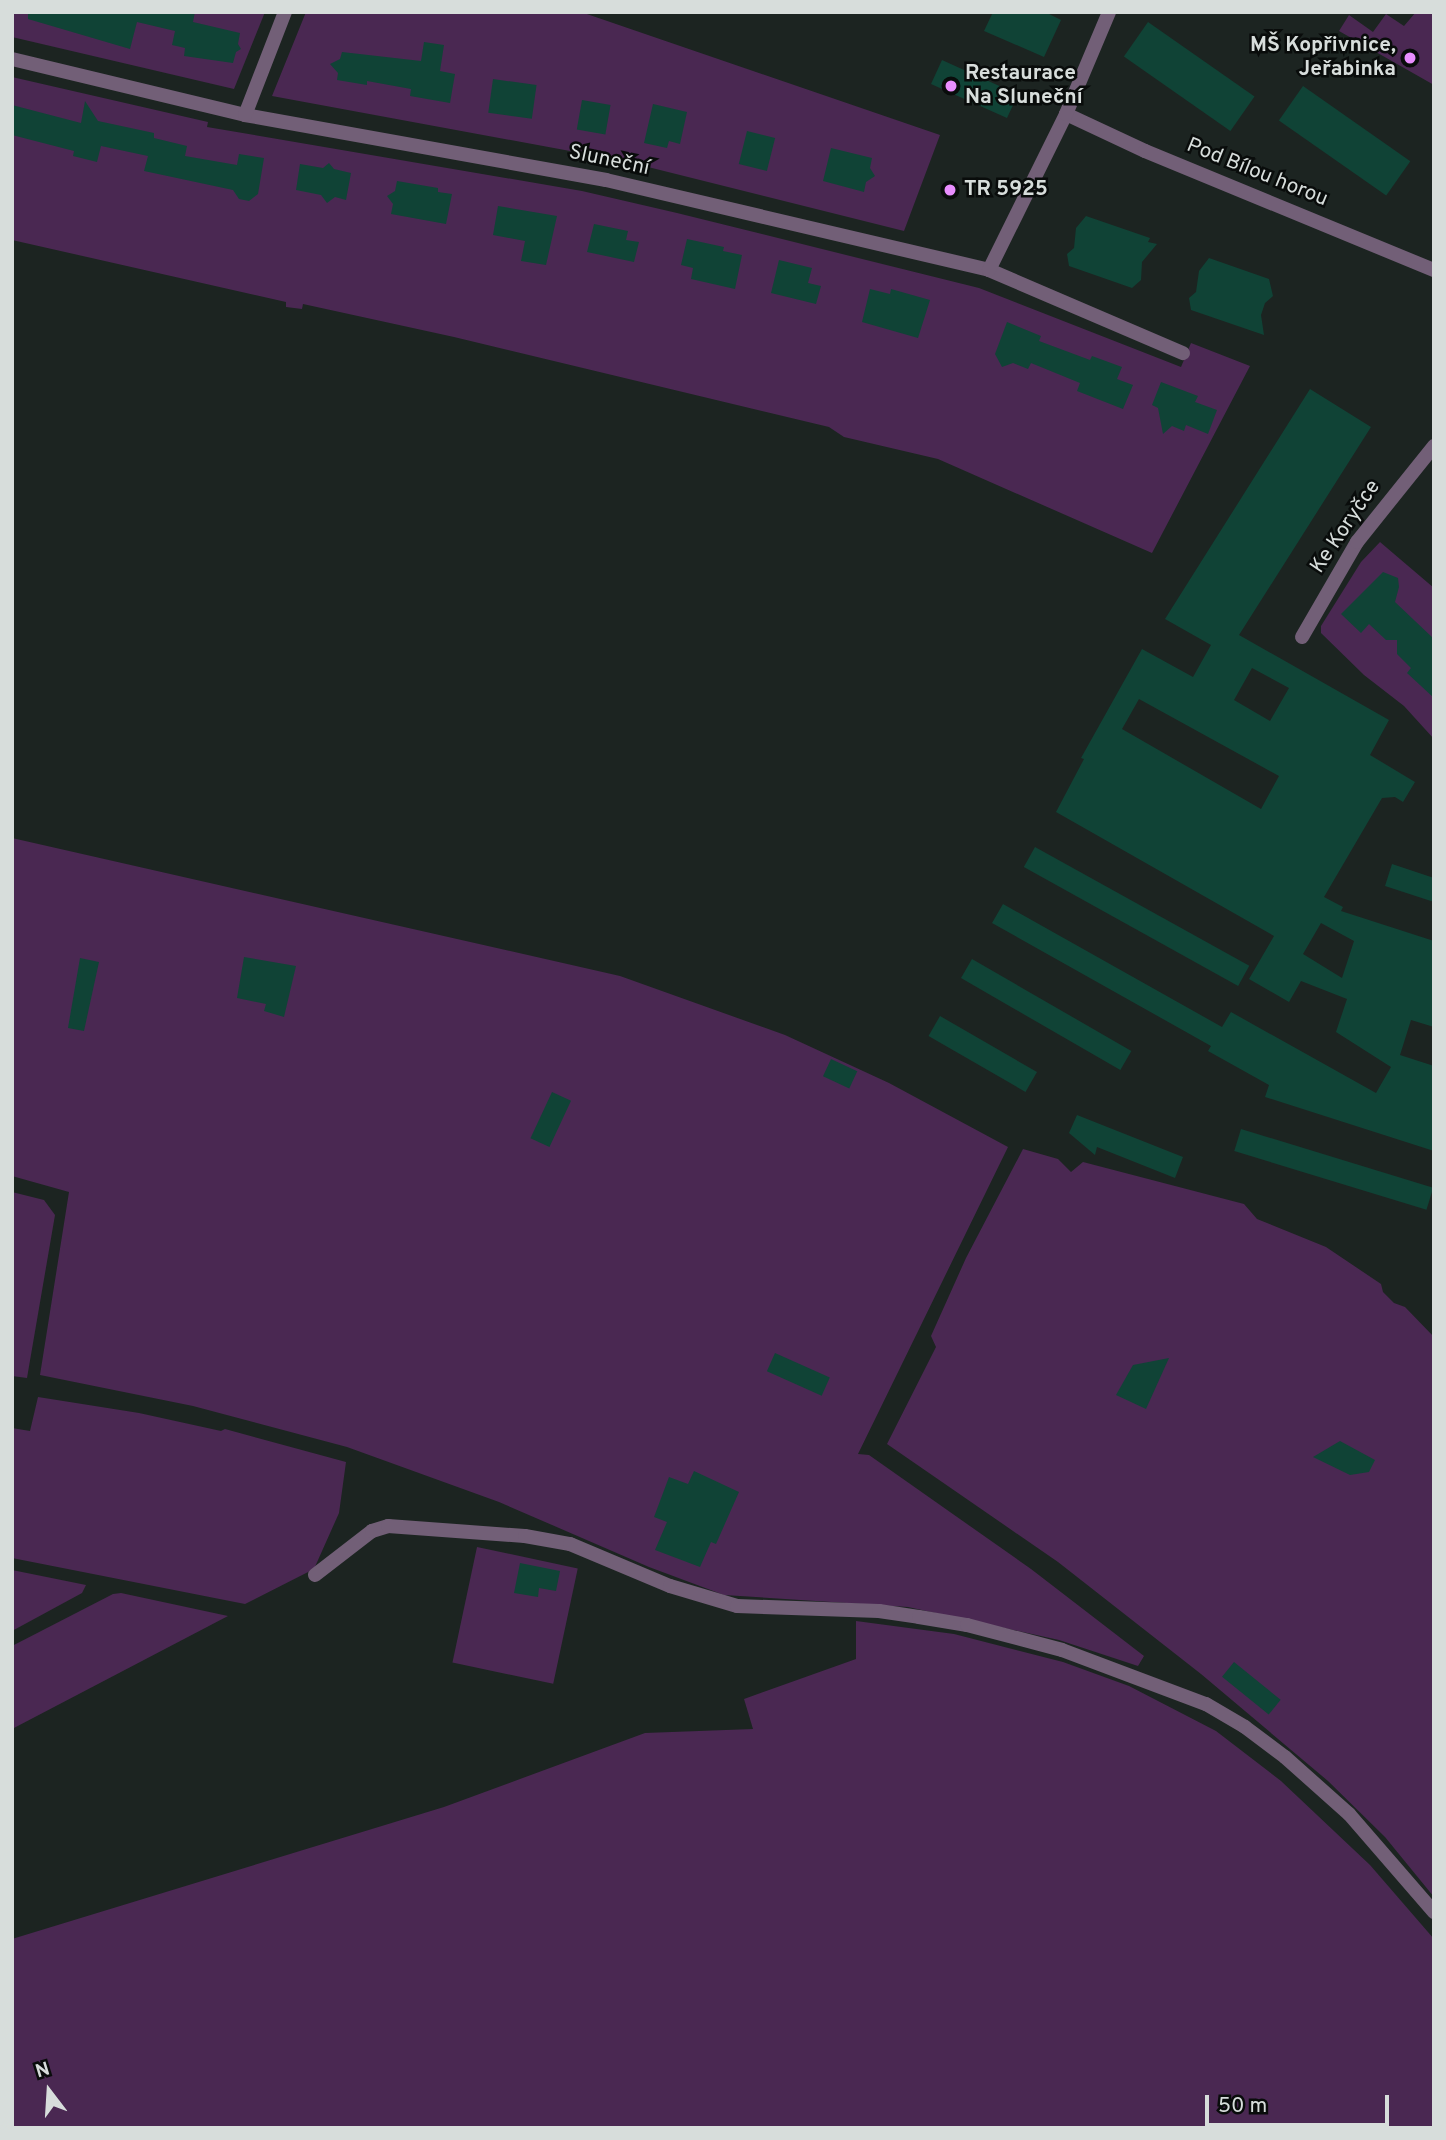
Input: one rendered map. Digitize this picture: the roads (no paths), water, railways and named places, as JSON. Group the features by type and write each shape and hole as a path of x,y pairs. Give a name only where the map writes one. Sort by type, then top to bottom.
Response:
{"street":[{"path":"245,115 285,12"},
{"path":"989,270 1066,114 1107,13"},
{"name":"Sluneční","path":"12,59 245,115 606,180 989,270 1182,353"},
{"name":"Pod Bílou horou","path":"1066,114 1145,151 1434,270"},
{"name":"Ke Koryčce","path":"1302,637 1357,542 1434,446"},
{"path":"315,1575 372,1531 388,1526 526,1536 569,1544 670,1586 737,1606 879,1611 919,1616 967,1625 1074,1653 1206,1704 1245,1727 1284,1756 1349,1814 1434,1912"}],"place":[{"name":"MŠ Kopřivnice, Jeřabinka","path":"1410,58"},
{"name":"Restaurace Na Sluneční","path":"951,86"},
{"name":"TR 5925","path":"950,190"}]}
